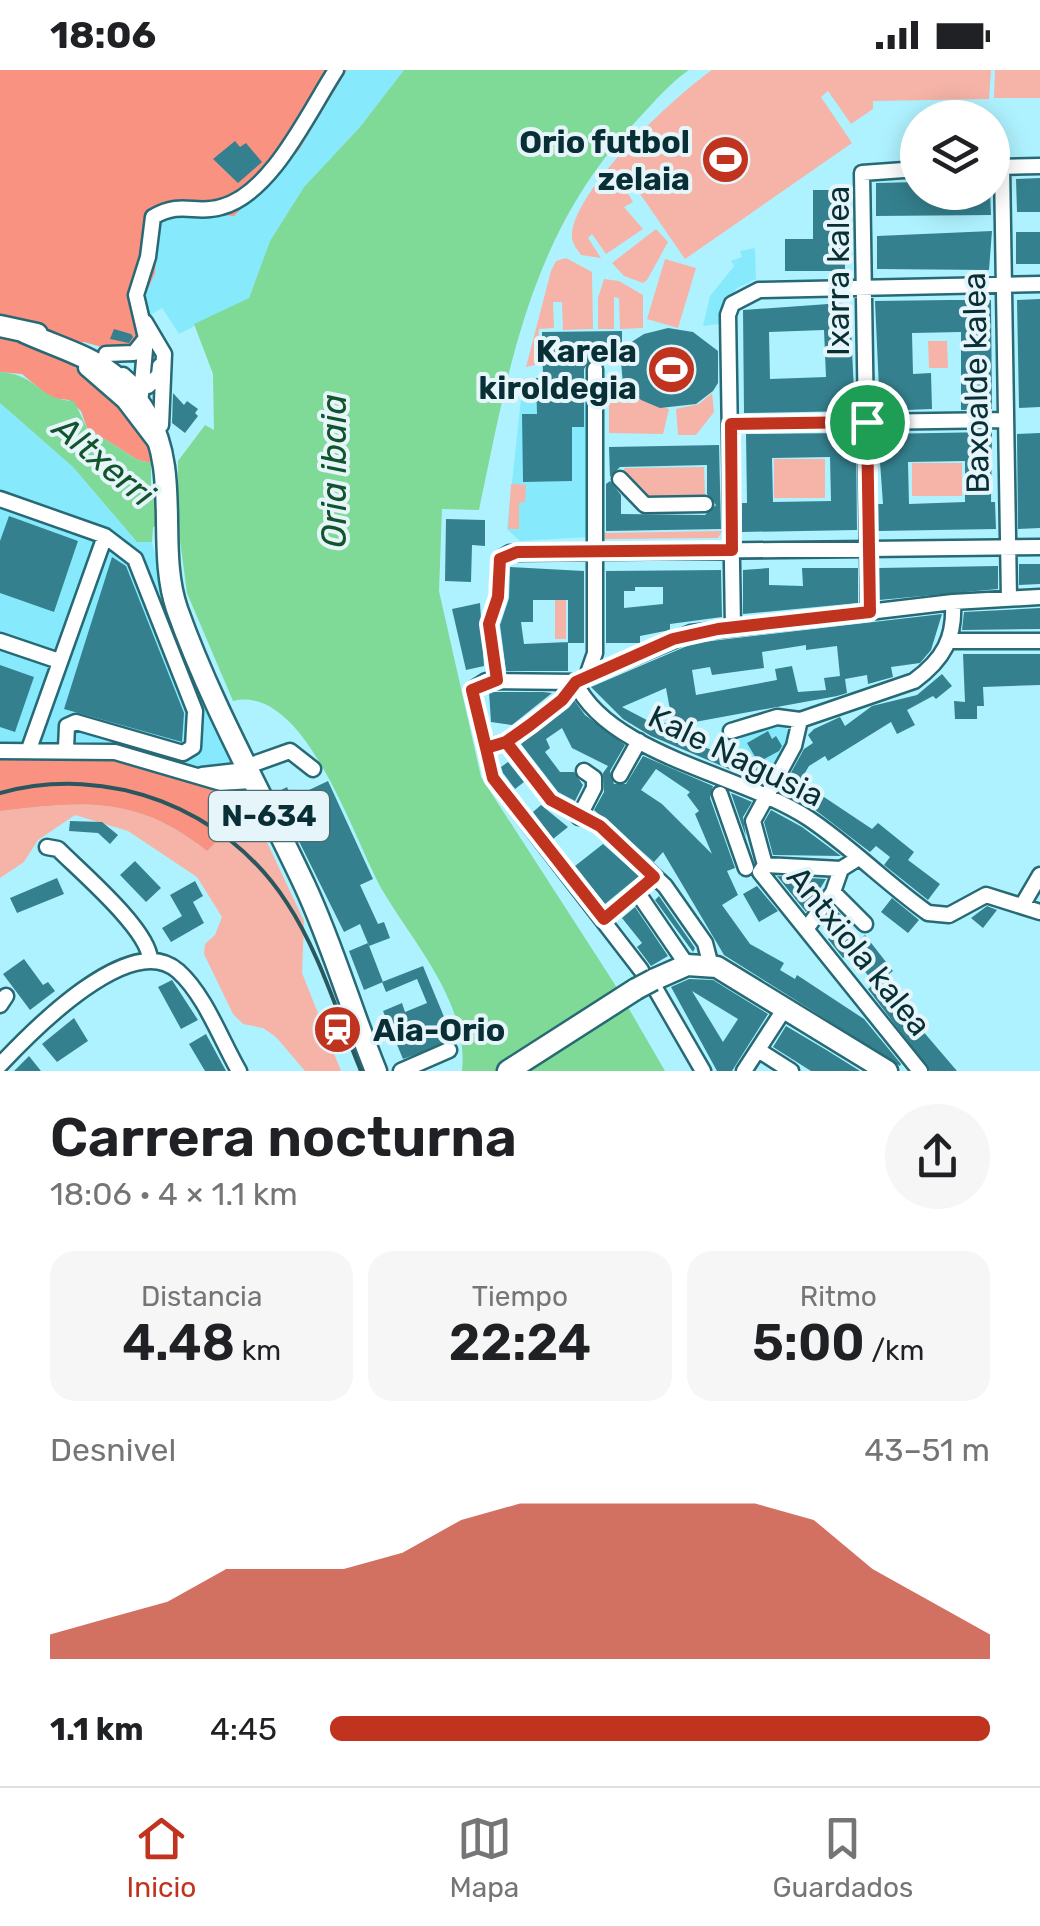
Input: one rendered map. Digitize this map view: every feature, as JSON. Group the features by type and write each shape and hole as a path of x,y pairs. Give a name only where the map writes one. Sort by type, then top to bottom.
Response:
{"highway":[{"name":"N-634","path":"0,326 73,342 97,355 140,386 156,429"},
{"name":"N-634","path":"97,355 123,382 168,450 164,477 168,560 177,608 245,767 306,886 376,1071"},
{"path":"508,1071 646,982 687,965 710,966 887,1071"}],"street":[{"path":"156,429 165,362 140,312 153,217 171,206 218,209 240,199 293,142 336,70"},
{"path":"1010,167 1040,166"},
{"name":"Ixarra kalea","path":"870,612 865,170 900,169"},
{"name":"Baxoalde kalea","path":"999,210 1009,598"},
{"path":"733,627 728,315 732,304 758,290 1040,284"},
{"path":"140,312 156,325 170,358 174,371 163,385"},
{"path":"34,336 113,389 156,429"},
{"path":"97,355 134,353 152,338"},
{"path":"140,386 148,386 159,375 152,338"},
{"path":"486,748 506,742 562,700 581,679 595,653 594,552 608,476 595,369"},
{"path":"731,424 1004,420"},
{"path":"608,476 645,505 704,504"},
{"path":"0,499 105,536 141,568 195,711 197,732 193,746 183,753 76,722 67,726 39,721"},
{"path":"30,748 105,536"},
{"path":"497,680 489,624 498,597 504,554 1040,547"},
{"path":"703,1071 604,919 493,778 472,690 497,680 581,679 691,633 953,602 1040,597"},
{"path":"731,731 777,718 800,720 914,681 939,660 951,641 953,602"},
{"path":"0,641 59,661"},
{"path":"951,641 1040,641"},
{"path":"595,653 614,664"},
{"name":"Kale Nagusia","path":"581,679 586,704 638,741 766,795 806,817 928,913 949,915 986,895 1023,904"},
{"path":"800,720 794,746 754,821 765,864 840,869 858,858"},
{"path":"66,748 67,726"},
{"path":"620,775 638,741"},
{"path":"506,742 551,800 616,839 654,877 691,921 705,944 710,966"},
{"path":"0,751 66,748 115,752 221,783 245,767"},
{"path":"202,775 245,767 290,751 313,770"},
{"path":"579,816 594,788 594,778 584,771"},
{"path":"720,794 746,868"},
{"path":"47,846 58,849 133,927 146,942 150,959"},
{"name":"Antxiola kalea","path":"765,864 760,872 920,1071"},
{"path":"807,928 832,892 840,869"},
{"path":"1040,875 1023,904 1040,912"},
{"path":"604,919 654,877"},
{"path":"637,892 687,965"},
{"path":"832,892 865,924"},
{"path":"3,1058 113,970 130,961 150,959 169,964 187,981 239,1071"},
{"path":"744,1071 785,1008"},
{"path":"401,1071 449,1050"},
{"path":"758,1050 791,1071"}],"shaded area":[{"path":"0,70 347,70 299,150 234,216 185,211 159,221 155,273 144,298 149,316 140,342 119,352 84,342 51,347 127,415 148,447 151,463 138,460 87,428 81,411 69,400 51,398 22,374 0,372"},
{"path":"347,70 404,70 360,127 304,187 270,241 249,298 179,334 162,308 149,316 144,298 155,273 159,221 337,85"},
{"name":"Orio futbol zelaia","path":"712,70 991,70 989,99 873,101 873,109 851,124 828,91 821,97 852,143 685,259 627,175 620,180 633,202 624,207 643,229 606,254 592,234 588,238 601,258 581,255 572,234 590,192 630,144"},
{"path":"995,70 1040,70 1040,98 994,98"},
{"path":"656,229 668,242 647,280 643,283 624,276 612,263"},
{"path":"755,248 756,279 737,288 722,309 719,324 703,326 710,296 734,266 731,261 742,257 740,251"},
{"path":"566,258 592,272 593,329 563,330 562,302 553,302 554,328 539,329 535,365 526,367 551,271 556,261"},
{"path":"665,259 696,268 678,328 647,319"},
{"path":"604,279 619,281 643,295 643,328 620,329 619,298 614,297 614,329 598,329 598,298"},
{"path":"928,341 947,341 948,368 929,368"},
{"path":"586,378 589,537 520,541 507,529 523,380"},
{"path":"622,378 641,400 669,409 663,434 609,433 609,393 620,389"},
{"path":"712,393 714,412 696,435 678,435 676,409 699,404"},
{"path":"0,403 73,467 136,541 152,542 167,603 242,789 0,746"},
{"path":"774,459 825,459 825,498 774,498"},
{"path":"912,463 962,463 962,496 912,496"},
{"path":"704,467 705,496 648,497 632,478 624,477 624,468"},
{"path":"511,484 526,485 525,502 519,503 519,529 508,529"},
{"path":"722,531 718,538 605,539 604,533"},
{"path":"555,574 566,574 566,639 555,639"},
{"path":"773,724 786,727 790,739 772,769 732,755 722,746 736,744 748,729"},
{"path":"76,743 139,755 197,779 229,806 230,828 207,851 157,820 109,806 58,805 0,811 0,746"},
{"path":"210,785 242,789 304,921 302,973 341,1071 305,1071 276,1037 263,1028 243,1024 233,1014 204,954 205,944 215,935 222,917 197,877 128,831 75,815 38,840 24,862 0,878 0,811 58,805 109,806 157,820 207,851"}],"water":[{"path":"404,70 689,70 657,99 602,161 549,253 515,351 479,510 442,509 439,591 481,777 614,983 665,1071 462,1071 462,1047 449,1000 384,893 343,806 306,741 284,717 260,702 233,701 187,593 178,525 153,527 152,542 137,542 73,467 0,403 0,372 23,378 62,400 74,401 87,428 138,460 151,463 151,492 178,492 178,461 205,425 214,430 213,374 194,324 249,298 270,241 304,187 360,127"}],"building":[{"path":"235,141 240,147 246,143 262,162 238,183 213,159"},
{"path":"1040,178 1040,212 1017,212 1016,179"},
{"path":"900,182 900,210 991,210 991,215 876,216 876,183"},
{"path":"813,190 844,190 845,271 785,271 785,239 813,239"},
{"path":"992,231 989,270 877,269 877,236"},
{"path":"1016,232 1040,232 1040,264 1016,264"},
{"path":"1040,299 1040,407 1019,408 1017,300"},
{"path":"991,300 992,409 961,410 961,332 912,333 913,374 931,373 932,409 880,411 875,301"},
{"path":"842,303 850,309 855,411 744,413 743,310","holes":["824,330 826,377 770,379 769,332"]},
{"path":"668,328 693,332 718,351 718,383 713,391 696,404 660,408 641,400 623,384 621,362 591,359 584,369 584,427 572,427 572,481 523,482 522,414 537,414 536,378 543,378 542,332 622,331 622,348 644,334"},
{"path":"114,329 133,337 129,343 110,339"},
{"path":"173,393 184,405 187,401 198,409 198,416 185,433 172,423"},
{"path":"992,432 991,502 995,502 996,529 878,531 878,504 883,504 878,434","holes":["965,461 965,502 909,504 908,462"]},
{"path":"856,433 857,530 742,532 742,503 747,503 746,434","holes":["830,457 831,501 773,502 772,458"]},
{"path":"1040,433 1040,528 1018,529 1017,434"},
{"path":"719,445 721,529 606,531 606,484 610,481 621,495 621,514 705,515 716,505 707,494 707,465 620,467 610,477 609,447"},
{"path":"9,516 78,541 54,612 0,593 0,541"},
{"path":"446,519 485,520 485,546 472,545 471,582 445,581"},
{"path":"112,557 126,566 184,713 182,742 64,709"},
{"path":"1019,564 1040,564 1040,584 1019,585"},
{"path":"998,566 998,589 879,600 879,568"},
{"path":"510,567 584,571 584,643 568,643 568,671 506,671 500,625 509,598","holes":["533,600 568,600 568,642 524,644 521,622 533,622"]},
{"path":"769,568 769,585 803,586 802,568 858,568 858,603 743,614 743,570"},
{"path":"721,570 722,617 670,624 670,630 640,636 640,643 606,643 606,571","holes":["663,587 663,604 624,608 624,591"]},
{"path":"480,603 484,666 466,670 452,609"},
{"path":"1040,608 1040,629 962,630 964,612"},
{"path":"942,614 931,650 920,663 891,667 893,677 868,684 867,675 845,679 847,693 837,696 673,726 706,740 703,747 719,752 722,746 761,767 747,743 768,731 772,739 776,736 782,746 779,751 759,762 770,768 762,783 651,736 623,719 591,687 694,643","holes":["806,645 806,650 837,646 840,676 824,678 826,690 798,692 792,666 775,669 777,680 696,695 692,670 710,667 712,675 764,668 762,652","666,688 673,726 662,722 660,727 622,707"]},
{"path":"963,654 1040,654 1040,685 983,687 984,706 977,706 977,719 955,719 954,701 965,702"},
{"path":"0,665 34,677 15,732 0,727"},
{"path":"942,674 952,686 936,699 933,696 907,710 915,725 897,734 891,722 828,761 825,756 809,766 800,781 872,829 878,823 914,852 908,860 940,884 928,900 884,865 890,857 876,846 870,852 814,809 781,791 804,749 813,743 808,735 814,729 840,717 845,726 872,706 917,695"},
{"path":"489,692 552,693 512,725 491,722"},
{"path":"574,700 585,715 625,745 610,771 614,784 626,784 643,756 713,786 710,798 735,868 727,871 738,895 722,905 750,944 784,963 780,970 795,979 797,975 864,1019 900,1066 724,955 663,852 654,862 594,810 604,792 603,773 608,766 572,748 562,728 546,739 550,748 545,752 560,772 574,772 583,785 575,801 558,792 521,744","holes":["656,769 690,792 687,795 699,811 695,814 712,854 662,804 641,790"]},
{"path":"508,762 524,782 515,789 501,767"},
{"path":"328,781 373,879 360,885 378,924 384,922 390,938 369,946 360,924 344,932 275,793 287,787 292,798"},
{"path":"731,793 752,802 743,817 746,837"},
{"path":"541,805 568,827 553,839 533,812"},
{"path":"771,810 841,856 773,855 764,822"},
{"path":"70,821 102,822 118,835 110,844 98,833 69,831"},
{"path":"603,844 639,876 605,904 575,866"},
{"path":"135,861 161,888 146,902 120,875"},
{"path":"777,876 826,879 806,912"},
{"path":"57,878 64,894 17,913 10,898"},
{"path":"195,881 203,896 193,902 204,923 171,942 162,928 182,916 170,895"},
{"path":"757,886 778,911 759,922 743,894"},
{"path":"659,896 695,948 693,952 655,900"},
{"path":"892,898 919,920 908,933 881,912"},
{"path":"987,906 997,910 983,928 971,918"},
{"path":"635,907 668,956 651,966 637,947 642,943 622,918"},
{"path":"834,908 851,925 843,932 854,945 865,935 893,971 875,984 849,952 843,958 828,939 834,934 824,922"},
{"path":"368,943 383,982 364,990 349,951"},
{"path":"24,959 43,985 48,982 55,991 30,1010 3,974"},
{"path":"423,966 454,1041 403,1059 383,1011 402,1003 405,1012 427,1003 417,979 386,992 382,982"},
{"path":"689,979 713,980 768,1014 732,1071 717,1071 671,987","holes":["692,991 738,1019 723,1042"]},
{"path":"172,980 198,1020 181,1029 158,987"},
{"path":"880,980 919,1021 916,1023 957,1071 930,1071 868,989"},
{"path":"74,1018 88,1041 57,1062 42,1044"},
{"path":"786,1026 860,1071 811,1071 773,1047"},
{"path":"206,1034 226,1071 205,1071 189,1044"},
{"path":"29,1056 41,1071 14,1071"}],"railway":[{"path":"0,793 41,785 82,784 122,790 161,801 232,842 262,870 299,922 361,1071"}],"place":[{"name":"Orio futbol zelaia","path":"725,160"},
{"name":"Karela kiroldegia","path":"672,369"},
{"name":"Aia-Orio","path":"338,1030"}],"route":[{"path":"867,422 731,424 732,550 517,552 504,554 500,559 498,597 489,624 497,680 486,681 472,690 486,748 506,742 551,800 600,826 654,877 604,919 493,778 486,748 506,742 530,725 562,700 576,682 673,639 718,629 870,612 867,422"}],"water label":[{"name":"Altxerri","path":"104,461"},
{"name":"Oria ibaia","path":"334,471"}]}
